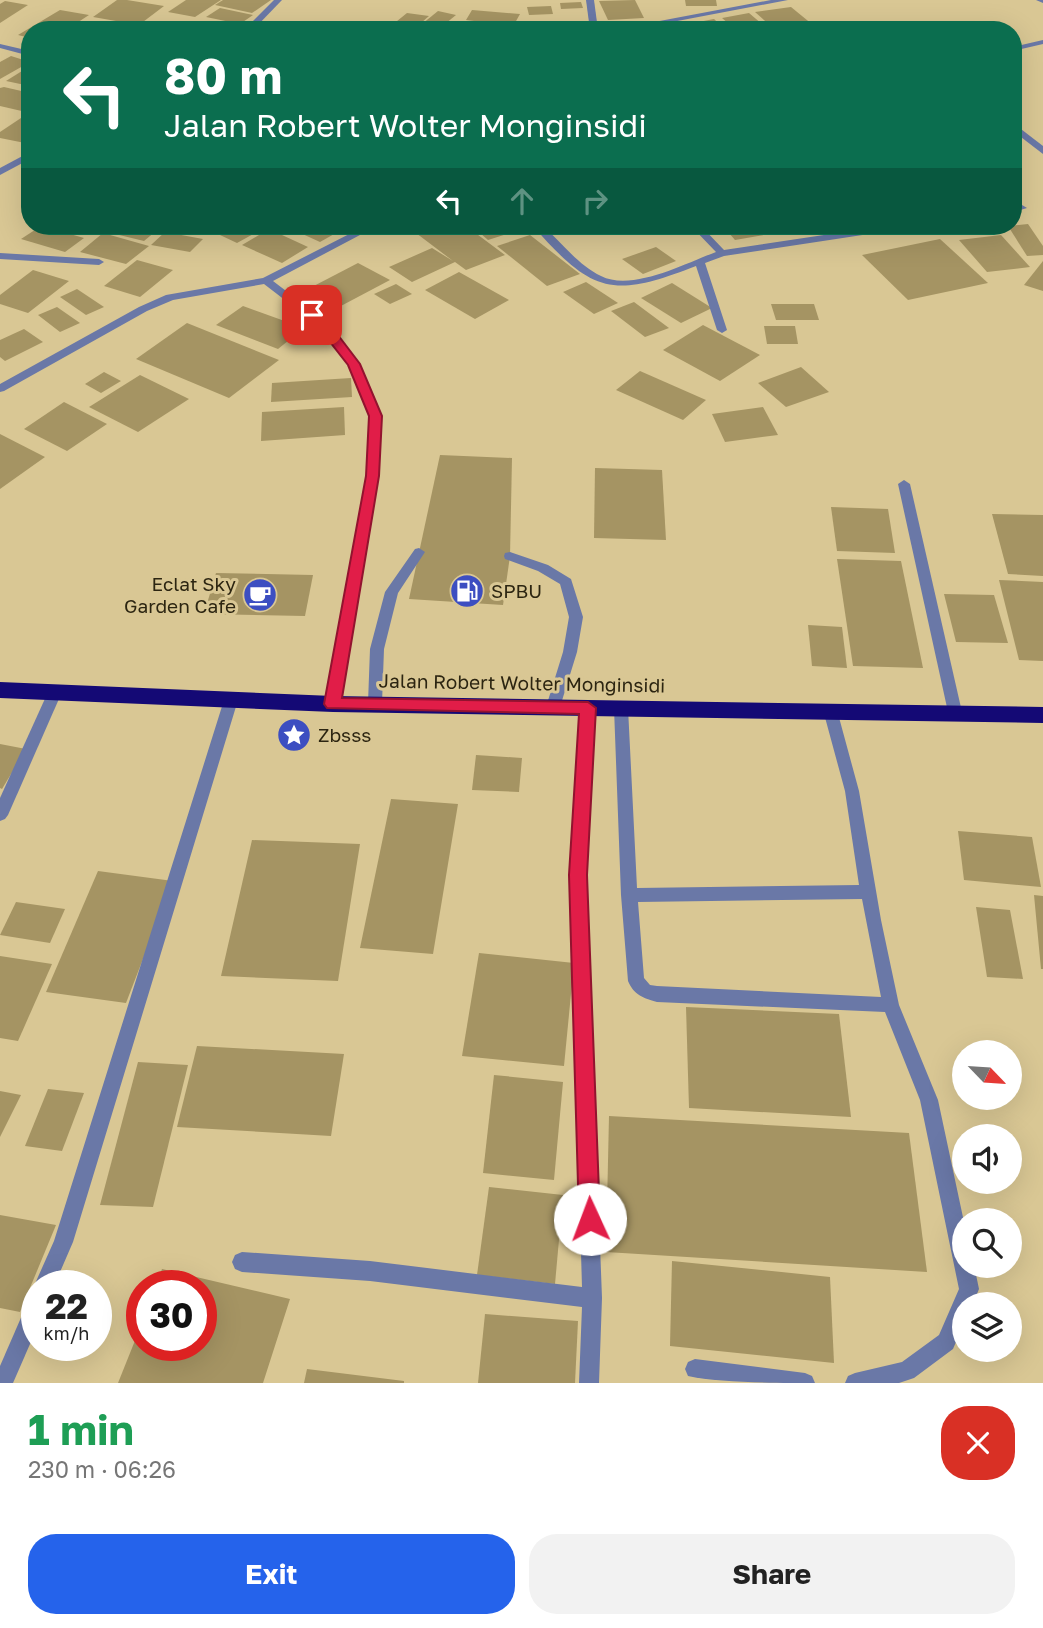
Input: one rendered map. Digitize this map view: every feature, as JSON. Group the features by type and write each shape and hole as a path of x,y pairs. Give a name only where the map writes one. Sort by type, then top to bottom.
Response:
{"highway":[{"name":"Jalan Robert Wolter Monginsidi","path":"0,690 332,704 1043,715"}],"street":[{"path":"257,21 278,0"},
{"path":"590,0 593,21"},
{"path":"659,21 784,0"},
{"path":"1022,47 1043,42"},
{"path":"0,46 21,52"},
{"path":"1022,133 1043,150"},
{"path":"0,172 21,160"},
{"path":"0,388 143,309 170,297 266,281 356,235"},
{"path":"548,235 598,279 611,284 637,282 722,253 842,235"},
{"path":"705,235 722,253"},
{"path":"0,256 99,262"},
{"path":"699,261 722,330"},
{"path":"266,281 324,325 354,364 375,416 373,476 332,704"},
{"path":"904,484 955,712"},
{"path":"375,703 377,649 392,592 419,552"},
{"path":"510,556 543,568 566,582 576,617 570,652 553,707"},
{"path":"0,816 55,692"},
{"path":"51,1270 63,1242 232,700"},
{"path":"588,708 578,875 592,1298 589,1383"},
{"path":"621,708 629,895 636,981 645,991 657,994 891,1005"},
{"path":"830,710 852,791 891,1005 929,1100 969,1289 946,1342 907,1371 855,1383"},
{"path":"629,895 869,892"},
{"path":"242,1262 370,1271 592,1298"},
{"path":"3,1383 21,1341"},
{"path":"695,1369 805,1383"}],"building":[{"path":"117,0 164,6 144,21 116,21 93,17"},
{"path":"186,0 221,0 195,17 168,12"},
{"path":"223,0 271,0 252,13 215,5"},
{"path":"635,0 644,18 608,20 599,1"},
{"path":"685,0 716,0 717,6 686,6"},
{"path":"5,1 28,5 0,23 0,4"},
{"path":"581,2 583,8 561,9 560,3"},
{"path":"551,6 553,14 529,15 527,7"},
{"path":"791,7 808,21 765,21 755,12"},
{"path":"220,8 253,15 244,21 206,17"},
{"path":"60,10 89,15 80,21 42,21"},
{"path":"472,10 520,14 516,21 466,20"},
{"path":"438,11 456,15 449,21 426,21"},
{"path":"407,13 429,16 423,21 397,21"},
{"path":"749,13 758,21 726,21 722,18"},
{"path":"11,56 21,59 21,67 0,79 0,62"},
{"path":"21,72 21,84 6,81"},
{"path":"0,88 21,91 21,111 0,106"},
{"path":"21,118 21,142 0,138 0,132"},
{"path":"1028,224 1043,246 1043,255 1027,256 1014,235 1022,235 1022,225"},
{"path":"27,235 73,235 84,238 65,252 21,239"},
{"path":"101,235 110,235 149,246 126,264 80,252"},
{"path":"119,235 151,235 144,241"},
{"path":"162,235 203,239 190,252 151,245"},
{"path":"220,235 252,235 237,243"},
{"path":"259,235 282,235 308,247 282,263 242,245"},
{"path":"305,235 332,235 320,242"},
{"path":"419,235 478,235 505,255 466,270 455,262 412,282 389,267 432,248 453,261"},
{"path":"482,235 504,235 488,240"},
{"path":"530,235 580,274 547,286 497,246"},
{"path":"731,235 763,235 735,240"},
{"path":"1001,235 1030,267 987,272 959,240"},
{"path":"940,239 988,283 908,300 862,255"},
{"path":"656,247 676,261 643,274 622,259"},
{"path":"137,260 173,270 140,297 104,286"},
{"path":"1043,261 1043,291 1024,285"},
{"path":"358,263 390,280 339,307 308,289"},
{"path":"33,270 69,281 28,313 0,304 0,295"},
{"path":"459,272 509,300 475,319 425,290"},
{"path":"586,282 618,303 594,314 563,292"},
{"path":"672,283 712,308 681,323 641,298"},
{"path":"396,284 412,294 390,304 374,294"},
{"path":"77,289 104,307 86,315 60,297"},
{"path":"634,302 669,328 645,337 611,311"},
{"path":"771,304 814,304 819,320 776,320"},
{"path":"243,306 304,328 278,349 216,325"},
{"path":"57,307 80,323 60,332 38,315"},
{"path":"187,323 279,360 229,398 136,359"},
{"path":"703,325 760,355 720,381 663,350"},
{"path":"764,326 795,326 798,344 767,344"},
{"path":"24,329 43,342 5,361 0,357 0,340"},
{"path":"801,367 829,392 786,407 758,383"},
{"path":"640,371 706,400 683,420 616,390"},
{"path":"104,372 121,381 101,393 85,384"},
{"path":"140,375 189,399 138,432 89,407"},
{"path":"351,378 352,397 271,402 272,383"},
{"path":"64,402 107,424 67,451 24,429"},
{"path":"344,407 345,435 261,441 262,412"},
{"path":"763,407 778,435 725,442 712,414"},
{"path":"0,434 45,457 0,489"},
{"path":"440,455 512,458 510,556 503,605 409,599"},
{"path":"595,468 662,470 666,540 594,538"},
{"path":"831,507 888,509 895,553 837,551"},
{"path":"992,514 1043,515 1043,576 1008,574"},
{"path":"837,559 901,561 923,668 853,666"},
{"name":"Eclat Sky Garden Cafe","path":"216,573 313,575 305,616 204,614"},
{"path":"999,580 1043,582 1043,661 1019,660"},
{"path":"944,594 994,595 1008,643 956,642"},
{"path":"808,625 842,627 847,668 812,666"},
{"path":"0,744 26,749 2,789 0,788"},
{"path":"476,755 522,758 519,792 472,790"},
{"path":"391,799 458,804 433,954 360,948"},
{"path":"958,831 1032,837 1041,887 964,880"},
{"path":"252,840 360,844 338,981 221,976"},
{"path":"98,871 173,881 126,1003 46,992"},
{"path":"1034,895 1043,896 1043,969 1041,969"},
{"path":"16,902 65,909 50,943 0,935"},
{"path":"976,907 1010,910 1023,979 987,977"},
{"path":"479,953 574,963 564,1066 462,1056"},
{"path":"0,956 52,964 18,1041 0,1038"},
{"path":"686,1007 839,1014 851,1117 689,1108"},
{"path":"197,1046 344,1054 331,1136 177,1127"},
{"path":"138,1062 188,1065 153,1207 100,1205"},
{"path":"494,1075 563,1082 554,1180 483,1173"},
{"path":"48,1089 84,1093 62,1151 25,1146"},
{"path":"0,1091 21,1095 0,1137"},
{"path":"609,1116 909,1133 927,1272 606,1252"},
{"path":"489,1187 563,1195 555,1284 477,1275"},
{"path":"0,1215 56,1225 37,1270 21,1270 20,1312 0,1308"},
{"path":"672,1261 830,1277 834,1363 670,1346"},
{"path":"217,1282 290,1299 263,1383 118,1383 127,1361 217,1361"},
{"path":"485,1314 578,1321 575,1383 478,1383"},
{"path":"307,1369 404,1381 404,1383 304,1383"}],"place":[{"name":"SPBU","path":"467,591"},
{"name":"Eclat Sky Garden Cafe","path":"260,595"},
{"name":"Zbsss","path":"294,735"}],"route":[{"path":"312,315 324,325 354,364 375,416 373,476 332,704 588,708 578,875 590,1219"}]}
